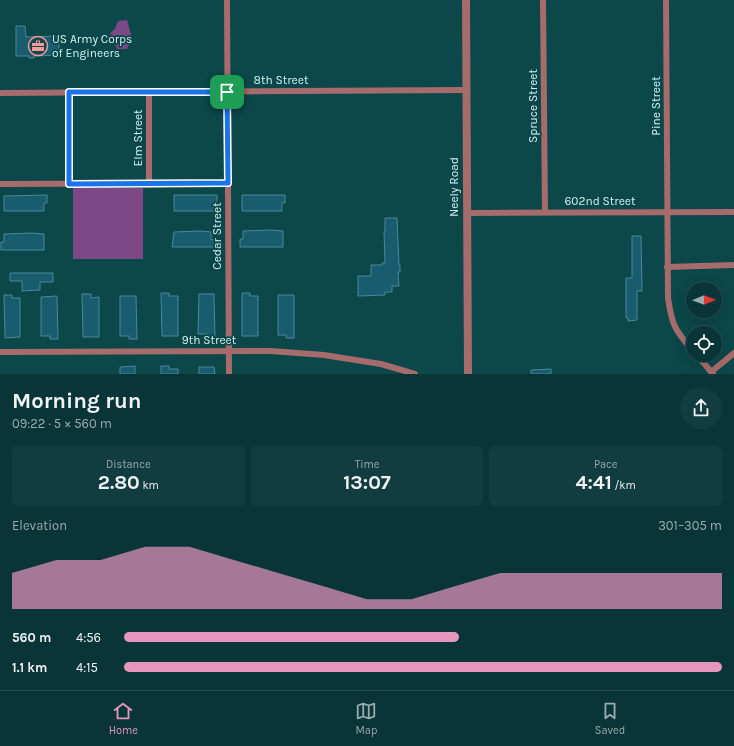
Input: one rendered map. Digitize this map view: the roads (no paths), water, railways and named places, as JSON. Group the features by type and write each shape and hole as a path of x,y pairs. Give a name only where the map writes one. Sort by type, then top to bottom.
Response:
{"street":[{"name":"Cedar Street","path":"227,0 229,374"},
{"name":"Neely Road","path":"466,0 468,374"},
{"name":"Spruce Street","path":"543,0 545,212"},
{"name":"Pine Street","path":"666,0 668,212 667,266 670,314 676,331 686,343"},
{"name":"8th Street","path":"0,93 466,90"},
{"path":"69,92 69,184"},
{"name":"Elm Street","path":"149,92 149,183"},
{"path":"0,184 228,183"},
{"name":"602nd Street","path":"466,213 734,212"},
{"path":"667,266 734,265"},
{"name":"9th Street","path":"0,352 271,351 324,354 381,364 415,374"},
{"path":"703,362 712,373 734,353"}],"place":[{"name":"US Army Corps of Engineers","path":"38,46"}]}
